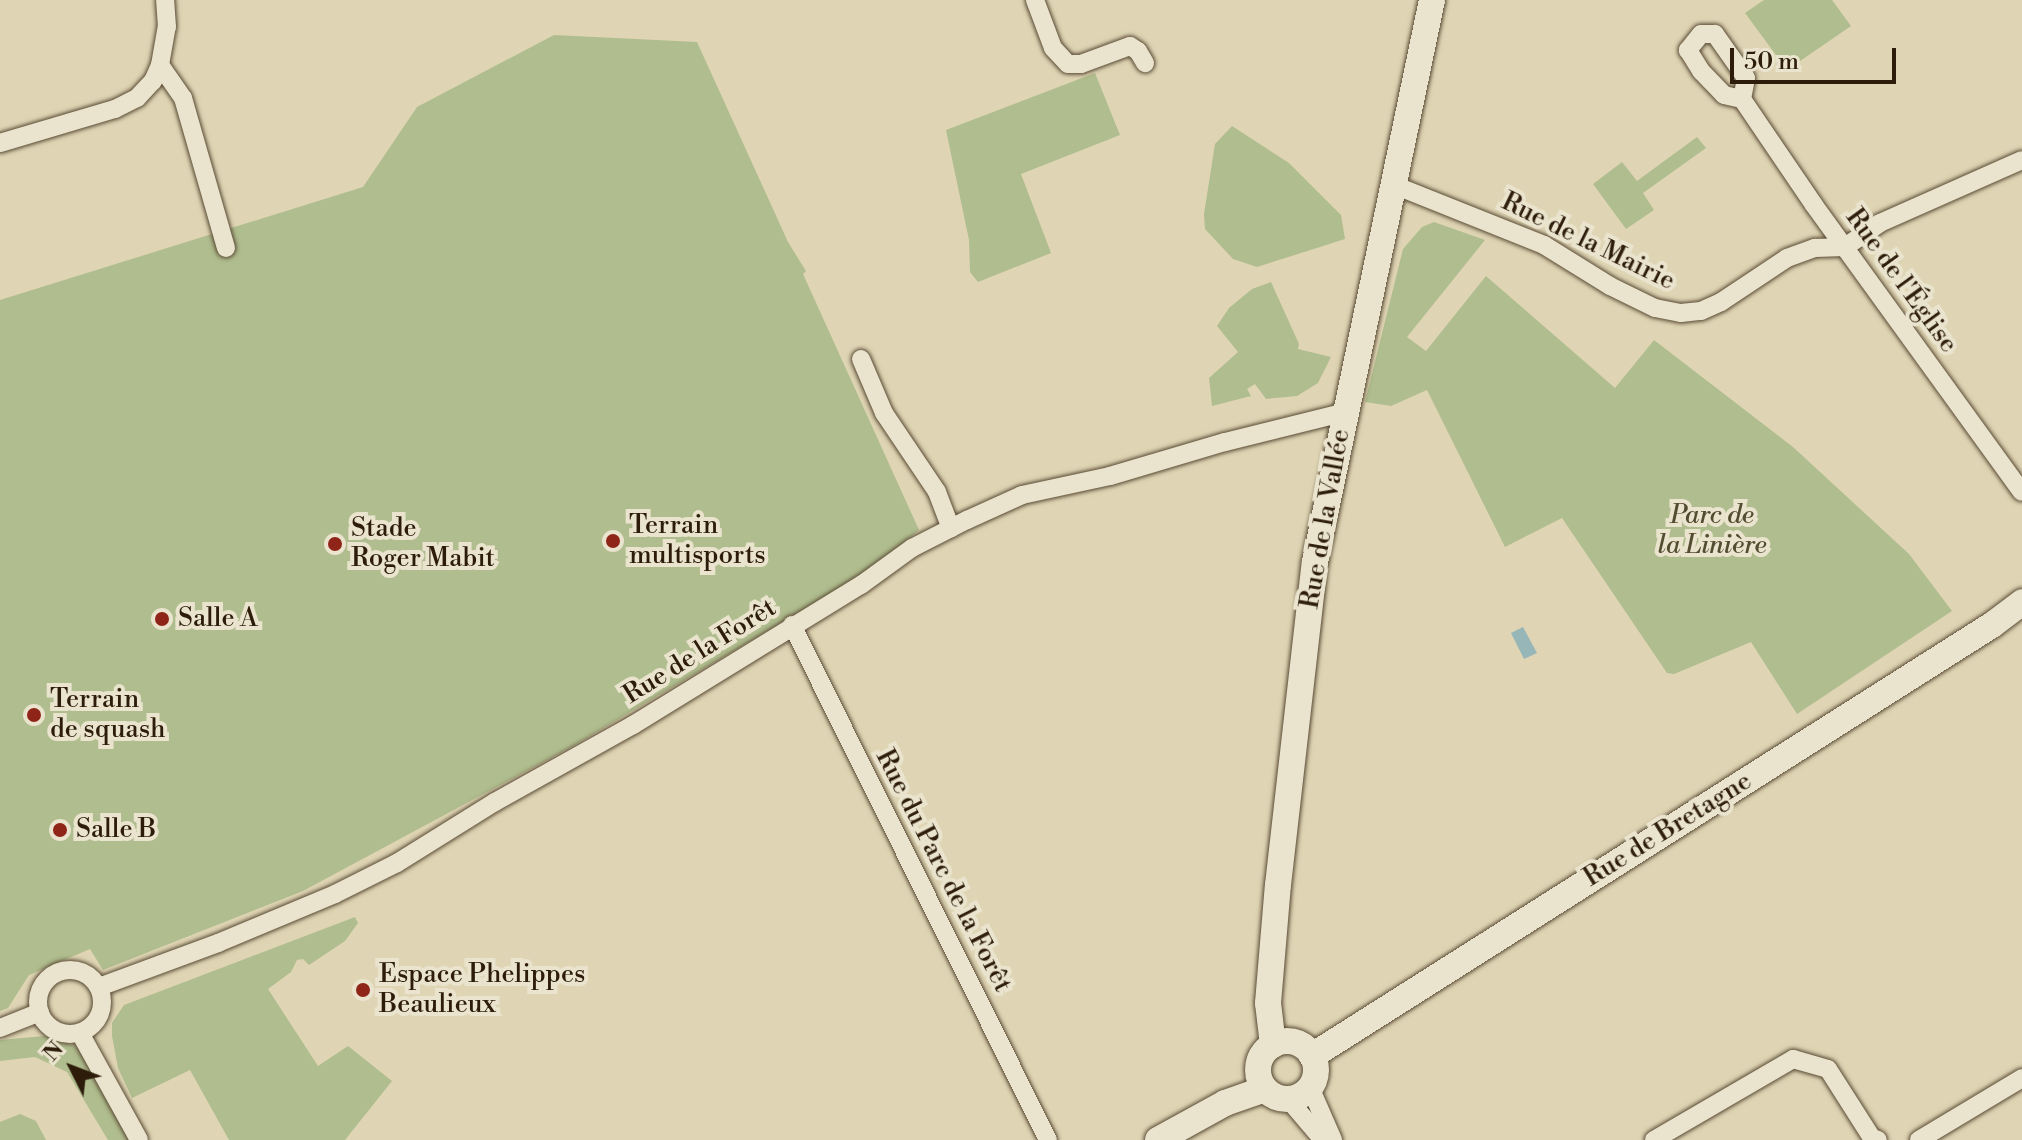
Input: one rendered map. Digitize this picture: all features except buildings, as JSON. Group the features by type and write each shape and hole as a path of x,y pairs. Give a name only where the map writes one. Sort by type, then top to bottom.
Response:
{"main road":[{"name":"Rue de la Vallée","path":"1273,1045 1269,988 1309,606 1432,0"},
{"name":"Rue de Bretagne","path":"1312,1056 1992,625 2022,602"},
{"path":"1158,1140 1225,1103 1288,1092 1316,1074 1312,1056 1292,1042 1273,1045 1259,1065 1288,1092"}],"street":[{"path":"0,143 115,109 137,98 153,81 160,65 167,27 165,0"},
{"path":"1035,0 1053,48 1068,64 1081,64 1130,46 1138,51 1145,63"},
{"path":"160,65 183,98 226,248"},
{"name":"Rue de l'Église","path":"1742,99 2022,492"},
{"path":"1845,247 1880,223 2022,160"},
{"name":"Rue de la Mairie","path":"1394,185 1544,245 1610,286 1655,308 1681,313 1701,311 1721,302 1787,258 1815,248 1845,247"},
{"path":"861,359 884,413 937,492 951,528"},
{"name":"Rue de la Forêt","path":"99,987 218,943 335,894 397,863 495,802 598,746 861,585 912,548 1022,495 1110,476 1225,442 1346,412"},
{"name":"Rue du Parc de la Forêt","path":"792,625 1048,1140"},
{"path":"61,972 87,975 99,987 102,1009 97,1019 80,1033 71,1034 52,1028 40,1012 40,992 52,976 61,972"},
{"path":"0,1028 40,1012"},
{"path":"80,1033 139,1140"},
{"path":"1654,1140 1793,1059 1828,1069 1872,1138 1878,1140"},
{"path":"1919,1140 2022,1078"},
{"path":"1288,1092 1323,1140"},
{"path":"1288,1092 1333,1140"}],"green space":[{"path":"1764,0 1832,0 1851,26 1787,70 1745,13"},
{"path":"554,35 697,42 788,242 806,271 803,274 919,530 870,570 573,746 303,891 103,970 90,949 29,975 8,1008 0,1011 0,300 363,187 417,107"},
{"path":"1095,73 1120,135 1021,174 1051,253 978,282 970,272 969,240 946,130"},
{"path":"1232,126 1289,163 1341,215 1345,239 1257,267 1233,259 1205,229 1204,214 1215,144"},
{"path":"1697,137 1706,148 1643,193 1654,210 1626,229 1593,184 1622,162 1637,181"},
{"name":"Parc de la Linière","path":"1434,222 1485,240 1407,337 1426,351 1486,276 1615,388 1654,340 1793,447 1909,554 1952,611 1797,714 1751,642 1674,674 1667,673 1562,518 1505,547 1427,390 1391,406 1365,402 1403,249 1422,227"},
{"path":"1271,282 1299,344 1298,349 1331,357 1318,383 1297,396 1266,399 1255,384 1247,389 1251,396 1212,406 1209,378 1238,352 1217,326 1229,308 1252,289"},
{"path":"355,917 358,923 345,941 309,965 303,959 297,960 291,972 268,989 318,1066 348,1046 392,1081 345,1140 229,1140 190,1070 132,1098 118,1068 112,1036 112,1023 124,1005"},
{"path":"45,1036 75,1046 84,1054 131,1140 108,1140 67,1072 35,1057 0,1061 0,1040"},
{"path":"20,1114 36,1121 46,1140 0,1140 0,1122"}],"water":[{"path":"1523,627 1537,653 1524,659 1511,633"}],"place":[{"name":"Terrain multisports","path":"613,541"},
{"name":"Stade Roger Mabit","path":"335,544"},
{"name":"Salle A","path":"162,619"},
{"name":"Terrain de squash","path":"34,715"},
{"name":"Salle B","path":"60,830"},
{"name":"Espace Phelippes Beaulieux","path":"363,990"}]}
